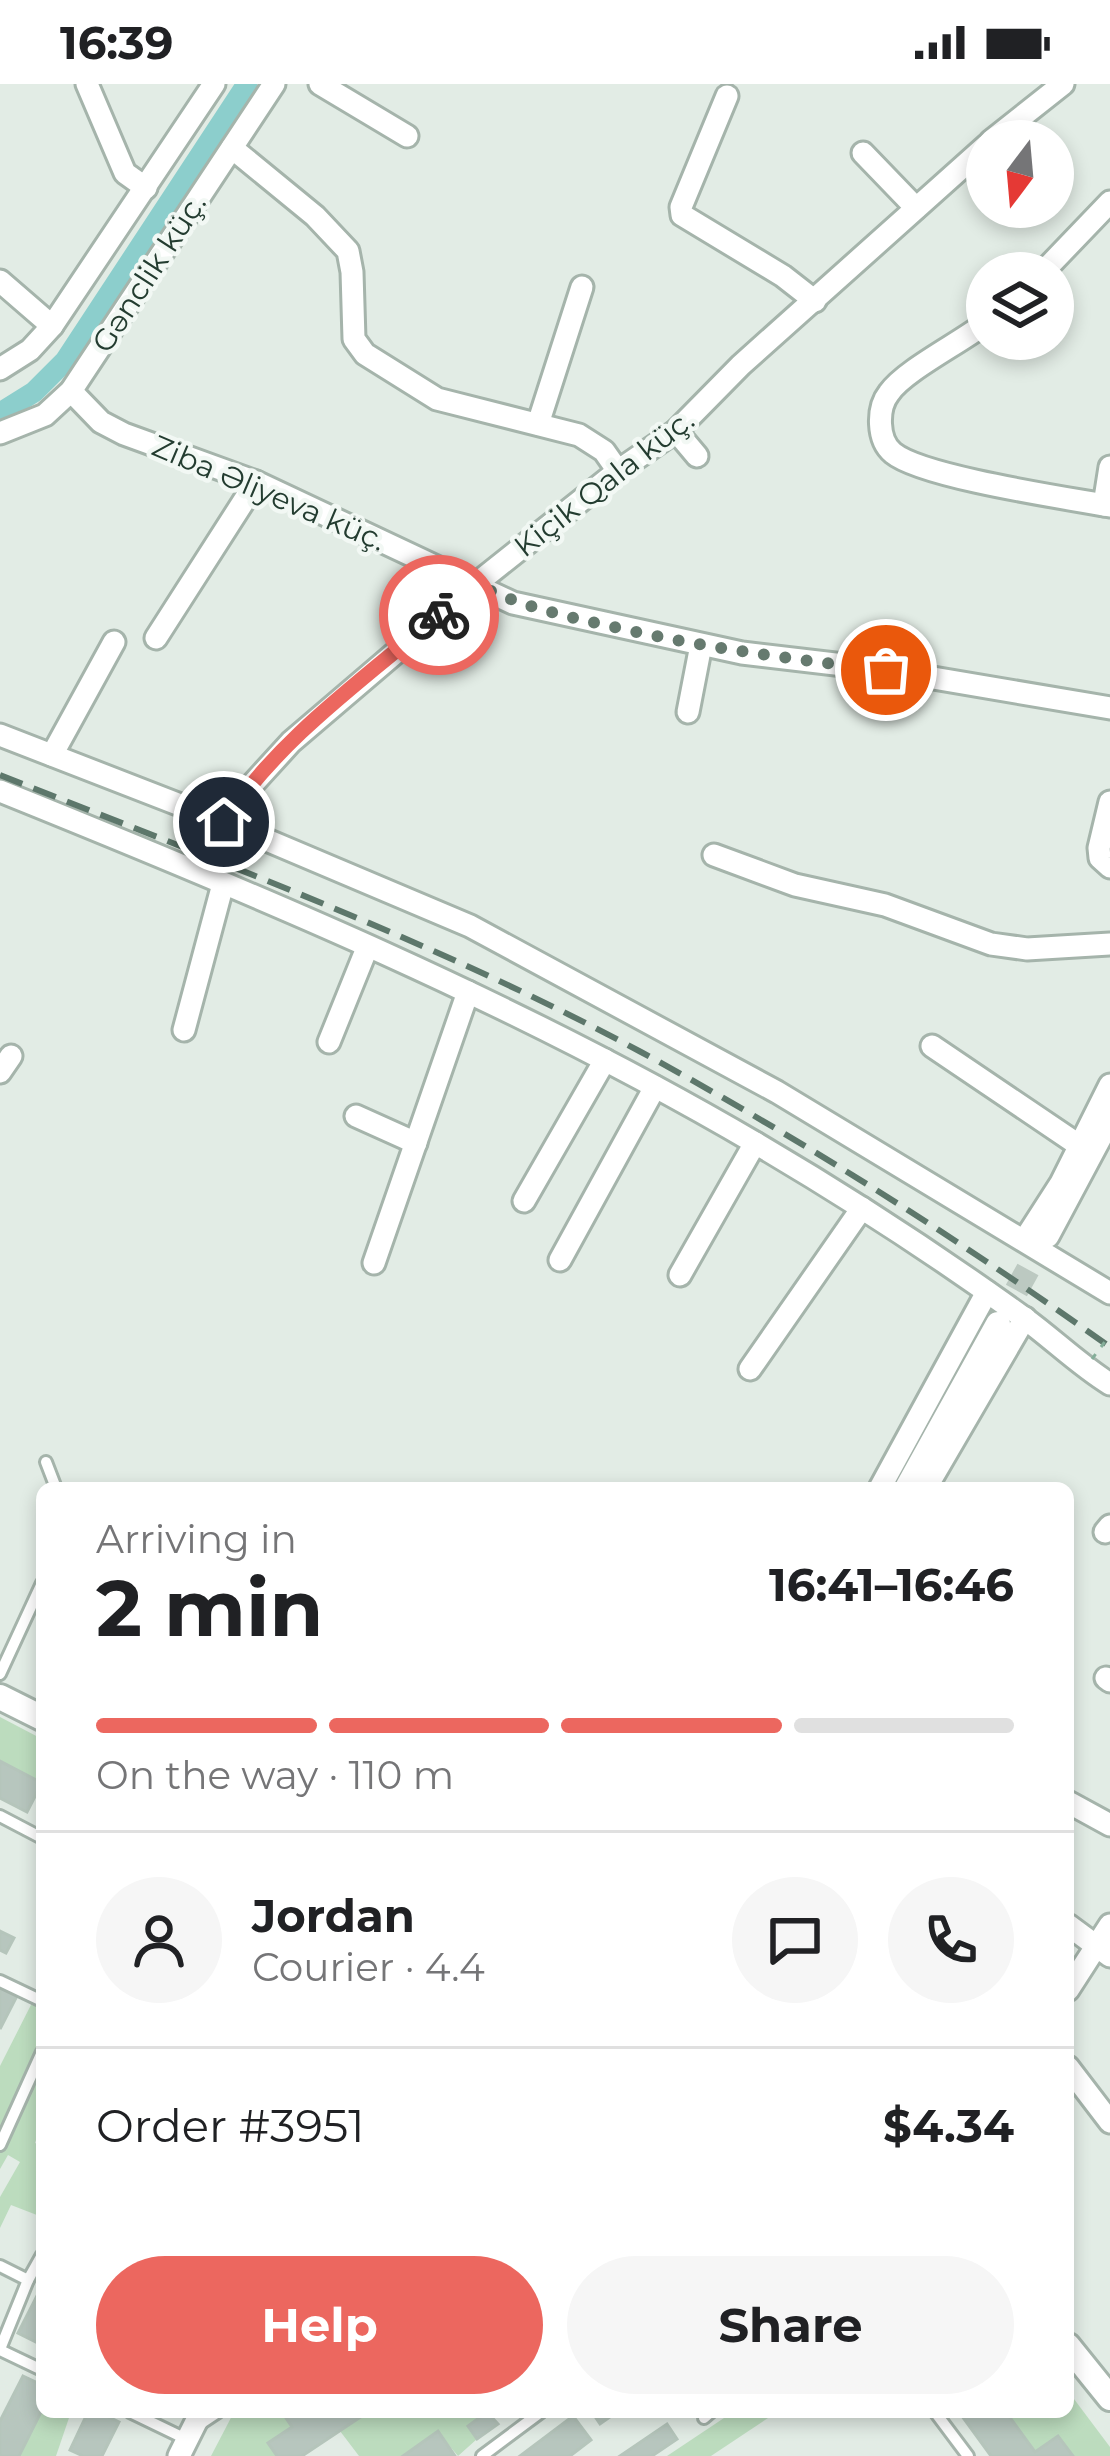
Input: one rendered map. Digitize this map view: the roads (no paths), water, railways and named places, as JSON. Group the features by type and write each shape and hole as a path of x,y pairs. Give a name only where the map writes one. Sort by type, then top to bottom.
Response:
{"street":[{"path":"87,84 125,173 146,188"},
{"name":"Gənclik küç.","path":"0,369 30,350 52,326 214,84"},
{"name":"Gənclik küç.","path":"0,434 45,415 71,391 274,84"},
{"path":"320,84 407,136"},
{"name":"Kiçik Qala küç.","path":"1018,120 1063,84"},
{"path":"727,96 681,207 682,215 783,276 815,301"},
{"path":"232,148 315,216 348,251 354,339 365,354 437,399 592,442 618,471"},
{"path":"863,153 916,208"},
{"name":"Kiçik Qala küç.","path":"224,822 290,742 476,584 676,431 741,364 966,163"},
{"path":"1062,252 1110,202"},
{"path":"0,281 52,326"},
{"path":"538,424 582,287"},
{"path":"966,336 888,393 880,414 887,446 895,454 917,465 1107,506 1110,467"},
{"name":"Ziba Əliyeva küç.","path":"71,391 100,422 124,434 256,482 531,608 742,653 886,670 1110,708"},
{"path":"676,431 698,456"},
{"path":"156,638 256,482"},
{"path":"52,755 114,641"},
{"path":"688,712 701,645"},
{"path":"0,735 224,822 470,926 1036,1237 1110,1293"},
{"path":"0,791 468,992 605,1060 862,1208 1024,1318 1110,1384"},
{"path":"1110,802 1099,848 1100,858 1110,866"},
{"path":"714,855 795,885 885,905 991,944 1027,949 1110,944"},
{"path":"184,1030 223,884"},
{"path":"329,1042 367,948"},
{"path":"374,1263 468,992"},
{"path":"932,1046 1081,1146"},
{"path":"524,1202 605,1060"},
{"path":"1036,1237 1110,1085"},
{"path":"560,1261 655,1087"},
{"path":"356,1116 416,1143"},
{"path":"1036,1237 1110,1117"},
{"path":"680,1275 755,1143"},
{"path":"749,1369 862,1208"},
{"path":"883,1482 986,1292"},
{"path":"929,1482 1024,1318"},
{"path":"910,1482 998,1324"},
{"path":"0,1697 36,1715"},
{"path":"1074,1805 1110,1826"},
{"path":"1074,1984 1105,1951 1110,1925"},
{"path":"1074,1929 1105,1951"},
{"path":"1074,2075 1110,2122"},
{"path":"1074,2353 1110,2398"}],"lane":[{"path":"46,1462 54,1482"},
{"path":"0,1674 36,1596"},
{"path":"0,1816 36,1835"},
{"path":"0,1981 36,1998"},
{"path":"0,2145 36,2065"},
{"path":"0,2266 28,2280"},
{"path":"36,2266 0,2350 36,2366"},
{"path":"146,2418 190,2434"},
{"path":"482,2456 533,2418"},
{"path":"940,2418 968,2456"}],"waterway":[{"path":"0,413 34,392 65,361 247,84"}],"tunnel":[{"path":"999,1322 1047,1235"}],"railway":[{"path":"0,775 325,904 564,1012 821,1156 1110,1347"}]}
